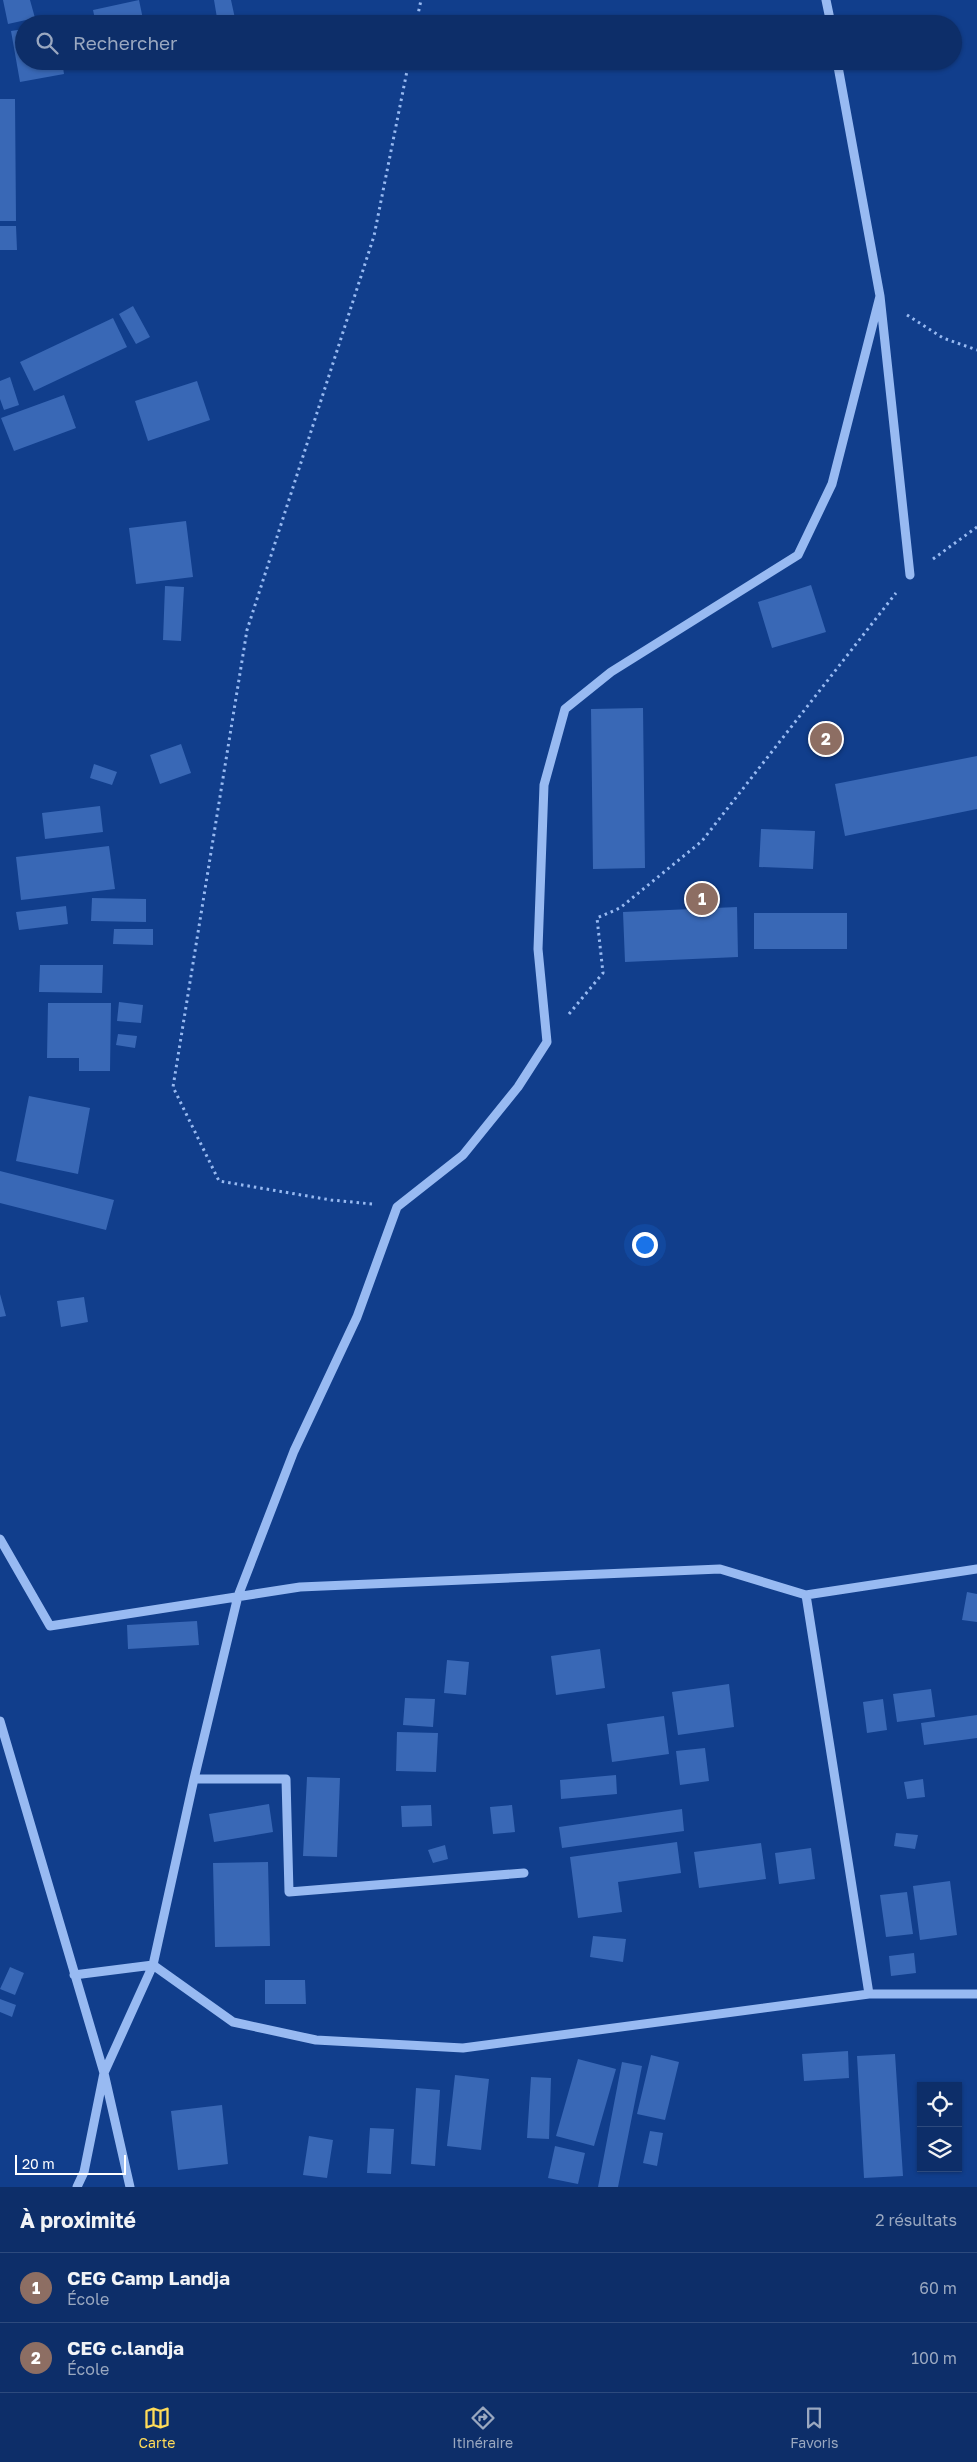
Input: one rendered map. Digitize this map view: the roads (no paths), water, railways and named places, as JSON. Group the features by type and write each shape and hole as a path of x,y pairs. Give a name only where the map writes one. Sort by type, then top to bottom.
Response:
{"street":[{"path":"826,0 829,15"},
{"path":"840,70 880,296 910,575"},
{"path":"77,2187 84,2172 104,2073 153,1965 194,1779 238,1596 294,1451 357,1317 397,1207 463,1155 518,1087 547,1042 538,949 544,785 565,709 611,672 798,555 832,484 880,296"},
{"path":"0,1539 50,1626 300,1587 720,1569 806,1595 977,1569"},
{"path":"806,1595 869,1994"},
{"path":"0,1721 104,2073 130,2187"},
{"path":"194,1779 286,1779 289,1892 524,1873"},
{"path":"74,1975 153,1965 233,2022 316,2040 463,2048 596,2032 869,1994 977,1994"}],"place":[{"name":"CEG c.landja","path":"826,739"},
{"name":"CEG Camp Landja","path":"702,899"}]}
